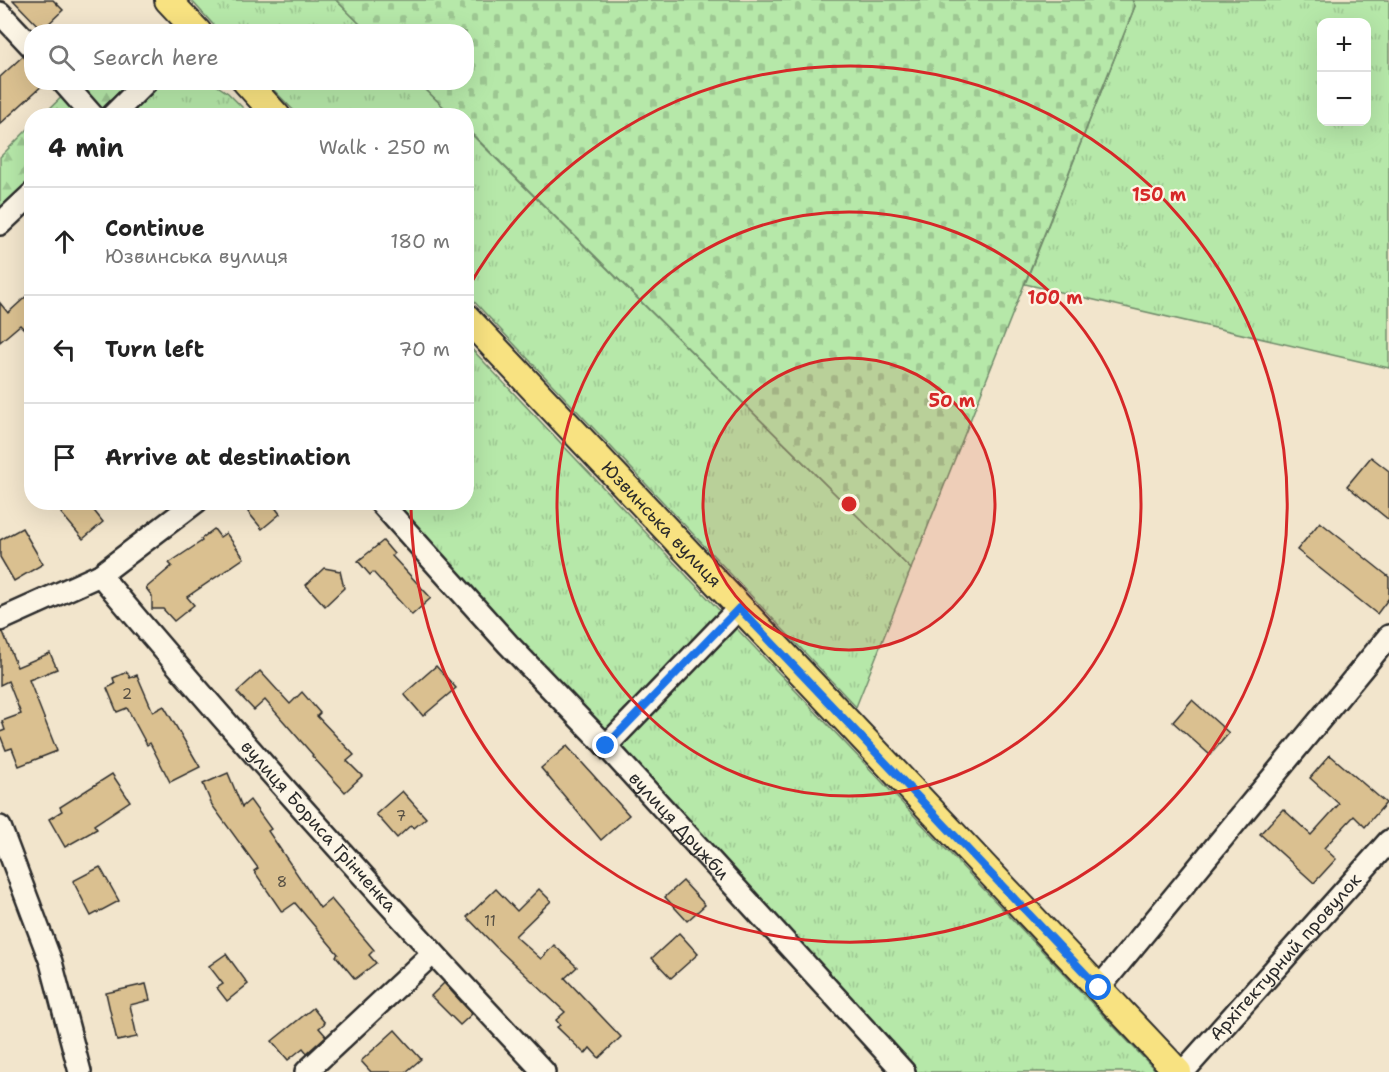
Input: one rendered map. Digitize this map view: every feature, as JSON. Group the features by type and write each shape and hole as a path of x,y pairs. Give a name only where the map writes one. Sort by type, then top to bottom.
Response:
{"main road":[{"path":"168,0 190,24"},
{"path":"253,90 270,108"},
{"name":"Юзвинська вулиця","path":"474,326 1178,1072"}],"street":[{"path":"0,13 24,39"},
{"path":"70,90 86,108"},
{"path":"120,108 138,90"},
{"path":"0,224 24,202"},
{"path":"0,620 100,575 185,510"},
{"name":"вулиця Дружби","path":"387,510 904,1072"},
{"name":"вулиця Бориса Грінченка","path":"100,575 200,693 433,953 544,1072"},
{"path":"606,746 739,608"},
{"path":"1099,988 1389,636"},
{"path":"0,827 51,962 81,1072"},
{"name":"Архітектурний провулок","path":"1183,1072 1389,841"},
{"path":"306,1072 433,953"}],"green space":[{"path":"191,0 336,0 360,24 213,24"},
{"path":"336,0 1132,0 1135,6 911,569 474,136 474,108 445,108 426,90 474,90 474,24 360,24"},
{"path":"1132,0 1389,0 1389,368 1025,284 1135,6"},
{"path":"69,90 139,90 119,108 50,108"},
{"path":"138,90 224,90 243,108 120,108"},
{"path":"274,90 426,90 445,108 291,108"},
{"path":"24,133 24,201 0,224 0,157"},
{"path":"474,137 911,569 856,707 474,301"},
{"path":"474,351 1157,1072 904,1072 387,510 474,510"}],"building":[{"path":"13,0 53,0 63,10 48,24 36,24"},
{"path":"23,56 24,90 37,90 0,124 0,77"},
{"path":"24,298 24,329 20,325 0,342 0,303 8,313"},
{"path":"1371,457 1389,471 1389,520 1347,486"},
{"path":"65,510 93,510 103,522 83,539 61,513"},
{"path":"250,510 277,510 280,514 262,529 248,512"},
{"path":"1320,522 1389,577 1389,598 1377,614 1297,550"},
{"path":"22,528 43,564 14,581 0,557 0,540"},
{"path":"214,529 220,537 226,533 244,558 187,597 194,605 174,621 163,609 152,609 152,596 146,588 172,566 169,563 202,541 201,539"},
{"path":"383,541 394,554 392,556 431,598 412,615 373,572 370,575 358,561"},
{"path":"324,568 340,571 344,588 325,606 306,585"},
{"path":"3,632 17,667 50,653 57,669 29,680 57,751 19,766 12,748 6,750 0,735 0,732 5,730 2,721 21,714 8,681 0,685 0,633"},
{"path":"436,666 456,688 423,716 404,694"},
{"path":"260,671 290,704 302,692 320,713 317,716 354,755 347,761 362,776 345,792 265,700 254,710 237,692"},
{"path":"127,672 130,678 137,675 153,712 164,706 200,767 170,782 150,743 147,745 127,708 117,712 107,688 115,684 113,678"},
{"path":"1192,700 1229,733 1210,755 1173,722"},
{"path":"567,746 629,815 601,840 541,768"},
{"path":"1330,755 1386,803 1365,827 1354,816 1324,848 1336,859 1314,883 1260,834 1283,809 1311,835 1339,804 1310,778"},
{"path":"228,773 242,807 250,800 271,829 268,831 320,908 331,899 374,950 369,955 376,963 355,979 336,956 338,954 295,903 282,912 254,871 258,868 212,805 203,784"},
{"path":"112,774 130,801 94,825 97,829 65,847 49,819 62,811 60,807"},
{"path":"402,791 426,818 414,828 411,825 397,838 376,814"},
{"path":"100,867 119,901 91,916 73,881"},
{"path":"683,881 705,905 687,921 665,897"},
{"path":"496,889 517,911 539,889 551,901 515,936 541,959 554,945 577,967 565,978 621,1037 599,1058 590,1048 585,1054 557,1027 560,1025 556,1020 565,1012 467,917"},
{"path":"679,933 698,954 671,978 652,958"},
{"path":"226,954 248,984 227,1001 217,988 223,984 209,966"},
{"path":"444,983 472,1014 460,1025 431,996"},
{"path":"146,984 150,1000 130,1005 137,1037 117,1041 106,993"},
{"path":"313,1008 325,1023 319,1028 326,1036 307,1053 303,1048 288,1060 272,1041"},
{"path":"395,1030 421,1059 406,1072 371,1072 361,1061"}],"route":[{"path":"606,746 739,608 1099,988"}]}
